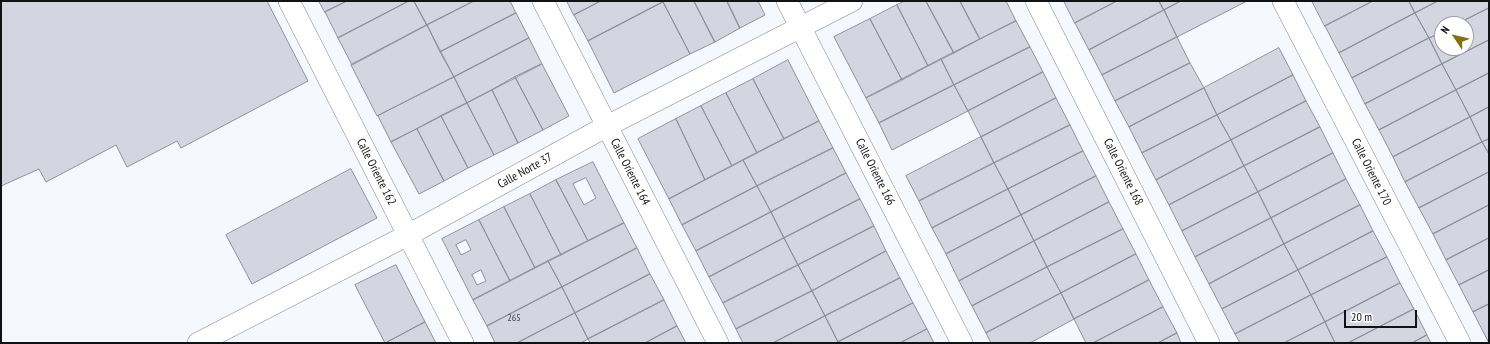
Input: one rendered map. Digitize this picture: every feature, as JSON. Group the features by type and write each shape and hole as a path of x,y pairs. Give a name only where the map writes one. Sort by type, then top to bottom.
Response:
{"street":[{"name":"Calle Oriente 162","path":"289,1 463,343"},
{"name":"Calle Oriente 164","path":"543,1 718,343"},
{"name":"Calle Oriente 166","path":"788,1 962,343"},
{"name":"Calle Norte 37","path":"198,343 408,235 607,126 852,1"},
{"name":"Calle Oriente 168","path":"1036,1 1209,343"},
{"name":"Calle Oriente 170","path":"1283,1 1460,343"}],"building":[{"path":"1,1 267,1 308,81 181,148 177,141 127,167 116,145 46,182 39,169 1,186"},
{"path":"319,1 347,1 325,12"},
{"path":"347,1 409,1 338,38 325,12"},
{"path":"409,1 414,1 427,25 352,65 338,38"},
{"path":"414,1 474,1 427,25"},
{"path":"474,1 510,1 516,13 440,52 427,25"},
{"path":"567,1 601,1 574,15"},
{"path":"601,1 663,2 588,41 574,15"},
{"path":"694,1 715,42 690,54 663,2"},
{"path":"694,1 727,1 740,28 715,42"},
{"path":"727,1 758,1 765,15 740,28"},
{"path":"905,1 926,1 954,53 928,66 897,5"},
{"path":"926,1 960,1 980,39 954,53"},
{"path":"960,1 1006,1 1016,21 980,39"},
{"path":"1064,1 1117,1 1075,23"},
{"path":"1117,1 1159,1 1164,10 1089,50 1075,23"},
{"path":"1159,1 1181,1 1164,10"},
{"path":"1181,1 1247,1 1177,37 1164,10"},
{"path":"1312,1 1373,1 1325,26"},
{"path":"1373,1 1409,1 1415,13 1339,53 1325,26"},
{"path":"1409,1 1438,1 1415,13"},
{"path":"1438,1 1489,1 1489,8 1473,16 1434,16 1434,36 1429,38 1415,13"},
{"path":"663,2 690,54 614,93 588,41"},
{"path":"897,5 928,66 902,80 870,19"},
{"path":"1489,8 1489,40 1474,48 1474,16"},
{"path":"1164,10 1177,37 1102,75 1089,50"},
{"path":"516,13 529,38 454,77 440,52"},
{"path":"1415,13 1429,38 1352,78 1339,53"},
{"path":"870,19 902,80 866,98 834,37"},
{"path":"1016,21 1030,47 954,85 941,59"},
{"path":"427,25 454,77 377,116 351,65"},
{"path":"1434,36 1434,48 1429,38"},
{"path":"1177,37 1190,63 1115,101 1102,75"},
{"path":"529,38 542,64 467,103 454,77"},
{"path":"1429,38 1434,48 1434,56 1438,56 1442,64 1365,104 1352,78"},
{"path":"1489,40 1489,73 1456,90 1442,64 1458,56 1474,56 1474,48"},
{"path":"1030,47 1043,72 968,111 954,85"},
{"path":"1279,48 1293,75 1217,115 1204,88"},
{"path":"1438,56 1458,56 1442,64"},
{"path":"941,59 954,85 879,123 866,98"},
{"path":"788,60 819,121 784,139 753,79"},
{"path":"1190,63 1204,88 1129,127 1115,101"},
{"path":"542,64 569,116 543,130 515,77"},
{"path":"1442,64 1456,90 1379,130 1365,104"},
{"path":"1043,72 1056,98 981,137 968,111"},
{"path":"1489,73 1489,107 1470,117 1456,90"},
{"path":"1293,75 1306,101 1231,140 1217,115"},
{"path":"454,77 467,103 391,142 378,116"},
{"path":"515,77 543,130 518,143 492,90"},
{"path":"753,79 784,139 757,153 726,93"},
{"path":"954,85 968,111 892,150 879,123"},
{"path":"1204,88 1217,115 1142,153 1129,127"},
{"path":"492,90 518,143 494,155 467,103"},
{"path":"1456,90 1470,117 1393,157 1379,130"},
{"path":"726,93 757,153 732,166 701,106"},
{"path":"1056,98 1070,125 994,163 981,137"},
{"path":"1306,101 1320,127 1244,166 1231,140"},
{"path":"467,103 494,155 468,168 441,116"},
{"path":"701,106 732,166 705,180 676,119"},
{"path":"1489,107 1489,139 1482,142 1470,117"},
{"path":"1217,115 1231,140 1156,180 1142,153"},
{"path":"441,116 468,168 444,181 417,129"},
{"path":"1470,117 1482,142 1405,182 1393,157"},
{"path":"676,119 705,180 669,199 638,139"},
{"path":"819,121 833,148 757,186 743,160"},
{"path":"1070,125 1083,151 1008,189 994,163"},
{"path":"1320,127 1333,153 1258,192 1244,166"},
{"path":"417,129 444,181 419,194 391,142"},
{"path":"981,137 994,163 919,201 906,176"},
{"path":"1489,139 1489,154 1482,142"},
{"path":"1231,140 1244,166 1169,205 1156,180"},
{"path":"1482,142 1489,154 1489,172 1419,208 1405,182"},
{"path":"833,148 846,173 771,212 757,186"},
{"path":"1083,151 1096,176 1021,215 1008,189"},
{"path":"1333,153 1346,179 1271,218 1258,192"},
{"path":"743,160 757,186 682,225 669,199"},
{"path":"593,162 624,223 588,241 556,180","holes":["586,178 596,198 584,205 573,184"]},
{"path":"994,163 1008,189 932,228 919,201"},
{"path":"1244,166 1258,192 1182,231 1169,205"},
{"path":"351,169 377,218 252,284 226,235"},
{"path":"1489,172 1489,205 1433,234 1419,208"},
{"path":"846,173 860,199 784,238 771,212"},
{"path":"1096,176 1109,202 1034,241 1021,215"},
{"path":"1346,179 1360,205 1284,244 1271,218"},
{"path":"556,180 588,241 561,255 530,194"},
{"path":"757,186 771,212 696,251 682,225"},
{"path":"1008,189 1021,215 946,254 932,228"},
{"path":"1258,192 1271,218 1195,257 1182,231"},
{"path":"530,194 561,255 535,268 504,207"},
{"path":"860,199 874,226 798,265 784,238"},
{"path":"1109,202 1123,229 1047,267 1034,241"},
{"path":"1360,205 1373,231 1298,270 1284,244"},
{"path":"1489,205 1489,238 1446,260 1433,234"},
{"path":"504,207 535,268 510,281 479,220"},
{"path":"771,212 784,238 709,277 696,251"},
{"path":"1021,215 1034,241 959,281 946,254"},
{"path":"1271,218 1284,244 1209,284 1195,257"},
{"path":"479,220 510,281 473,300 442,239","holes":["466,240 471,250 461,255 456,245","481,270 486,281 477,285 472,275"]},
{"path":"624,223 637,248 562,287 548,261"},
{"path":"874,226 886,251 812,291 798,265"},
{"path":"1123,229 1136,254 1061,293 1047,267"},
{"path":"1373,231 1387,257 1311,295 1298,270"},
{"path":"784,238 798,265 723,303 709,277"},
{"path":"1489,238 1489,270 1459,285 1446,260"},
{"path":"1034,241 1047,267 972,306 959,281"},
{"path":"1284,244 1298,270 1222,309 1209,284"},
{"path":"637,248 650,274 575,313 562,287"},
{"path":"886,251 900,278 825,316 812,291"},
{"path":"1136,254 1149,280 1074,319 1061,293"},
{"path":"1387,257 1400,283 1325,322 1311,295"},
{"path":"548,261 562,287 487,326 473,300"},
{"path":"396,265 425,322 385,343 355,285"},
{"path":"798,265 812,291 736,329 723,303"},
{"path":"1047,267 1061,293 986,333 972,306"},
{"path":"1298,270 1311,295 1235,334 1222,309"},
{"path":"1489,270 1489,304 1473,312 1459,285"},
{"path":"650,274 664,300 588,339 575,313"},
{"path":"900,278 913,303 838,342 825,316"},
{"path":"1149,280 1163,307 1093,343 1086,343 1074,319"},
{"path":"1400,283 1414,309 1348,343 1335,343 1325,322"},
{"path":"562,287 575,313 517,343 495,343 487,326"},
{"path":"812,291 825,316 773,343 743,343 736,329"},
{"path":"1061,293 1074,319 1030,343 991,343 986,333"},
{"path":"1311,295 1325,322 1284,343 1240,343 1235,334"},
{"path":"664,300 677,326 645,343 590,343 588,339"},
{"path":"913,303 927,329 900,343 838,342"},
{"path":"1489,304 1489,343 1473,312"},
{"path":"1163,307 1177,333 1158,343 1093,343"},
{"path":"1414,309 1427,335 1412,343 1348,343"},
{"path":"575,313 588,339 581,343 517,343"},
{"path":"825,316 838,342 773,343"},
{"path":"425,322 436,343 385,343"},
{"path":"1325,322 1335,343 1284,343"},
{"path":"677,326 686,343 645,343"},
{"path":"927,329 934,343 900,343"},
{"path":"1177,333 1181,343 1158,343"},
{"path":"1427,335 1431,343 1412,343"}]}
